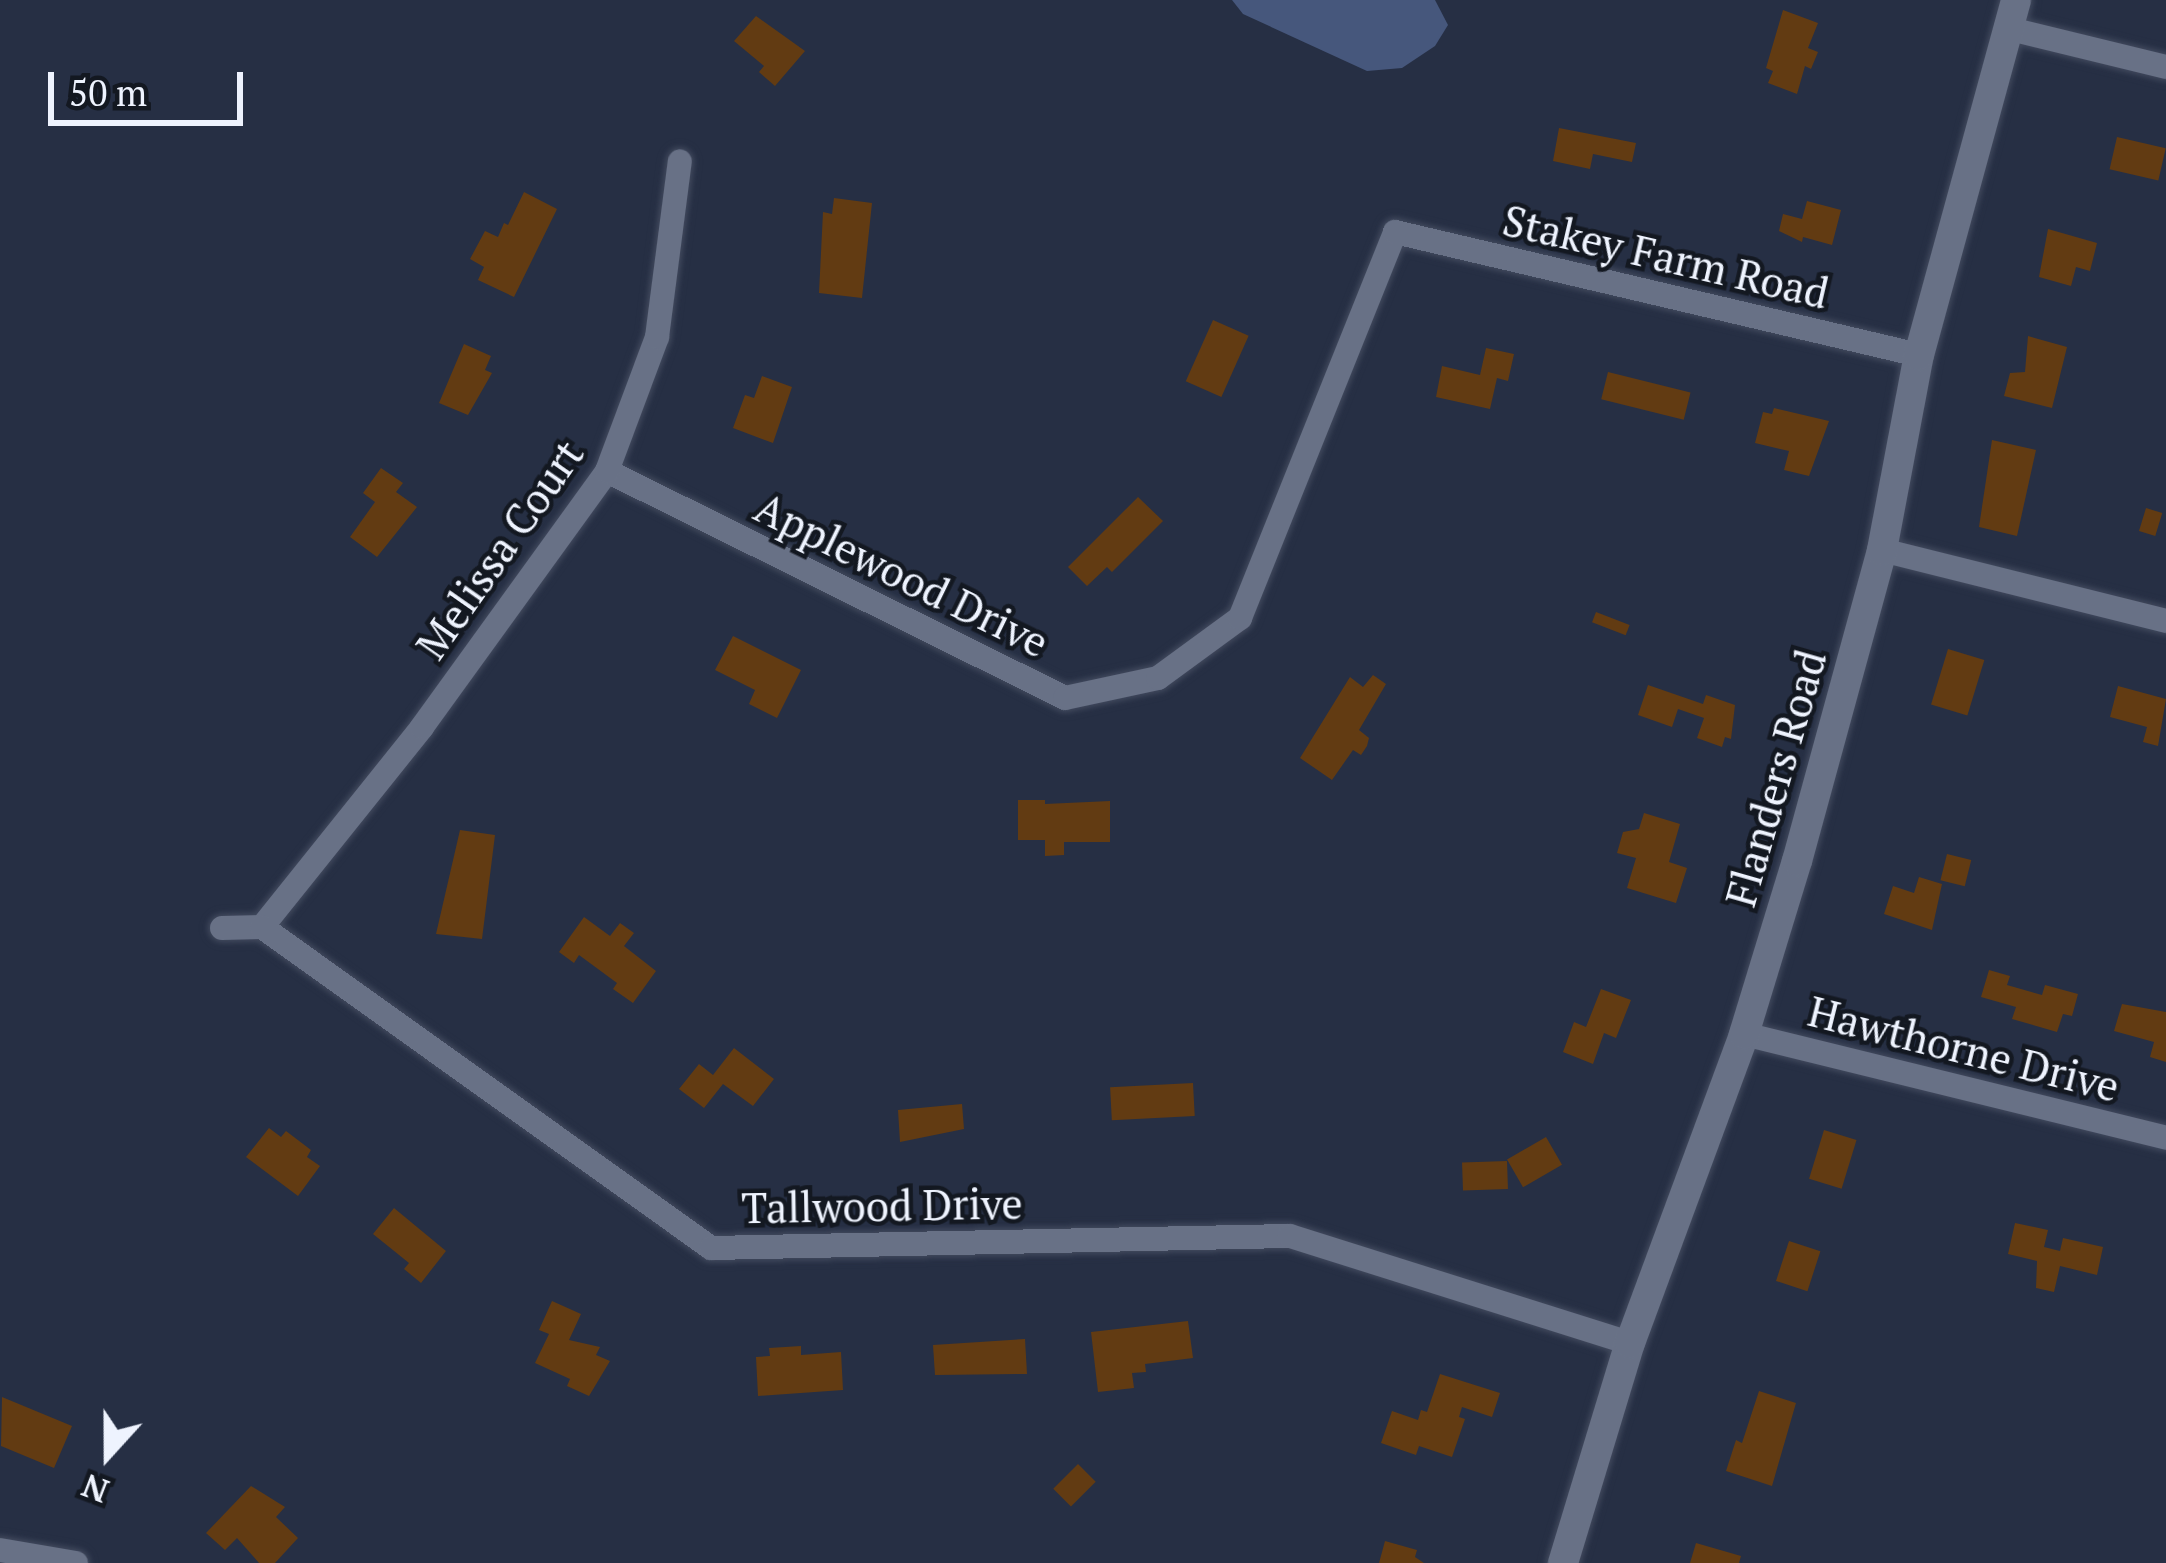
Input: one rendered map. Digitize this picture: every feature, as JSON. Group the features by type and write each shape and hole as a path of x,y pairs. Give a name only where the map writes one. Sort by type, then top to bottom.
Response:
{"street":[{"path":"2011,14 2166,67"},
{"name":"Flanders Road","path":"1563,1563 1630,1343 1744,1034 1882,550 1918,355 2011,14"},
{"name":"Melissa Court","path":"262,928 422,727 608,471 657,337 680,161"},
{"name":"Stakey Farm Road","path":"1395,232 1918,355"},
{"name":"Applewood Drive","path":"608,471 1065,698 1158,678 1240,618 1395,232"},
{"path":"1882,550 2166,621"},
{"path":"222,928 262,928"},
{"name":"Tallwood Drive","path":"262,928 711,1247 1290,1237 1630,1343"},
{"name":"Hawthorne Drive","path":"1744,1034 2166,1138"},
{"path":"0,1550 76,1563"}],"shaded area":[{"path":"1232,0 1435,0 1448,25 1435,46 1402,68 1367,71 1243,14"}],"building":[{"path":"1783,10 1818,23 1808,48 1818,52 1811,69 1805,66 1797,94 1768,83 1773,71 1766,68"},
{"path":"756,16 805,51 775,86 759,72 764,66 734,41"},
{"path":"1559,128 1636,143 1632,162 1593,154 1590,169 1553,161"},
{"path":"2117,137 2166,148 2158,180 2110,169"},
{"path":"524,192 557,209 514,297 478,280 484,267 470,259 485,231 498,237 504,223 508,225"},
{"path":"834,198 872,203 862,298 819,293 823,212 832,214"},
{"path":"1807,201 1841,210 1832,245 1803,237 1802,242 1779,231 1783,214 1802,219"},
{"path":"2048,229 2097,243 2090,271 2076,267 2071,286 2039,277"},
{"path":"1213,320 1249,336 1221,397 1186,381"},
{"path":"2028,336 2067,347 2052,408 2004,396 2010,373 2025,372"},
{"path":"464,344 491,356 485,370 492,373 468,415 439,403"},
{"path":"1486,348 1514,354 1508,381 1497,378 1490,409 1436,397 1442,366 1480,375"},
{"path":"1608,372 1690,393 1684,420 1601,399"},
{"path":"762,376 792,387 773,443 733,428 745,395 754,398"},
{"path":"1774,408 1829,421 1809,476 1784,470 1789,451 1755,443 1763,412 1772,414"},
{"path":"1992,440 2036,450 2017,536 1979,527"},
{"path":"381,468 403,483 396,492 417,507 377,557 350,537 375,502 363,493"},
{"path":"1138,497 1163,521 1112,572 1107,567 1087,586 1068,567"},
{"path":"2146,508 2162,513 2155,536 2139,531"},
{"path":"1596,612 1630,625 1626,635 1592,622"},
{"path":"733,636 801,670 777,718 749,704 755,690 715,670"},
{"path":"1948,649 1984,660 1967,716 1931,704"},
{"path":"1373,675 1386,684 1359,730 1369,738 1367,746 1361,755 1353,750 1332,780 1300,758 1350,677 1363,687"},
{"path":"1648,685 1703,704 1706,695 1735,705 1731,739 1725,737 1722,747 1697,738 1704,718 1678,709 1672,727 1638,715"},
{"path":"2118,686 2166,699 2158,746 2143,742 2147,727 2110,717"},
{"path":"1018,800 1045,800 1045,804 1110,801 1110,842 1064,842 1064,855 1045,856 1045,840 1018,840"},
{"path":"1644,813 1680,824 1669,862 1687,868 1676,903 1627,888 1636,858 1617,853 1623,832 1639,829"},
{"path":"460,830 495,835 482,939 436,934"},
{"path":"1947,854 1971,860 1965,886 1940,880"},
{"path":"1919,877 1942,884 1932,930 1884,914 1893,886 1914,893"},
{"path":"584,917 610,936 620,923 634,933 624,946 656,971 633,1003 613,989 617,983 579,955 574,963 559,952"},
{"path":"1989,970 2010,976 2007,985 2042,995 2045,985 2078,994 2072,1016 2063,1014 2057,1032 2012,1019 2016,1007 1981,997"},
{"path":"1601,989 1631,1000 1616,1038 1604,1033 1593,1064 1563,1052 1574,1022 1586,1027"},
{"path":"2122,1004 2166,1012 2166,1062 2150,1057 2154,1042 2114,1031"},
{"path":"734,1048 774,1079 753,1106 723,1084 704,1108 679,1089 699,1064 713,1075"},
{"path":"1193,1083 1195,1116 1112,1120 1110,1087"},
{"path":"962,1104 964,1129 900,1142 898,1110"},
{"path":"269,1128 281,1137 286,1131 311,1150 307,1157 320,1166 298,1196 246,1157"},
{"path":"1824,1130 1857,1140 1842,1189 1809,1179"},
{"path":"1546,1137 1562,1165 1523,1187 1507,1160"},
{"path":"1507,1161 1508,1189 1463,1191 1462,1163"},
{"path":"394,1208 446,1251 421,1283 404,1269 409,1263 373,1234"},
{"path":"2015,1223 2048,1230 2044,1247 2060,1251 2063,1238 2103,1247 2097,1275 2060,1266 2054,1292 2036,1288 2037,1261 2008,1254"},
{"path":"1789,1241 1820,1251 1807,1291 1776,1281"},
{"path":"552,1301 581,1314 569,1340 600,1347 596,1355 610,1361 589,1396 567,1386 570,1379 535,1363 549,1334 539,1330"},
{"path":"1188,1321 1193,1358 1145,1364 1146,1372 1132,1373 1134,1388 1098,1392 1091,1332"},
{"path":"1025,1339 1027,1374 935,1375 933,1345"},
{"path":"801,1346 801,1355 841,1352 843,1390 758,1396 756,1357 770,1356 769,1348"},
{"path":"1440,1374 1500,1393 1492,1417 1462,1407 1459,1417 1465,1419 1452,1457 1419,1446 1416,1455 1381,1443 1392,1411 1418,1420 1421,1410 1427,1412"},
{"path":"1759,1391 1796,1403 1772,1486 1726,1471 1736,1440 1742,1443"},
{"path":"2,1397 72,1426 54,1468 1,1446"},
{"path":"1078,1464 1096,1482 1071,1506 1053,1489"},
{"path":"251,1486 285,1507 276,1517 298,1538 275,1563 259,1563 237,1538 225,1550 206,1533"},
{"path":"1385,1541 1417,1550 1415,1557 1424,1563 1379,1563"},
{"path":"1696,1543 1741,1556 1739,1563 1690,1563"}]}
